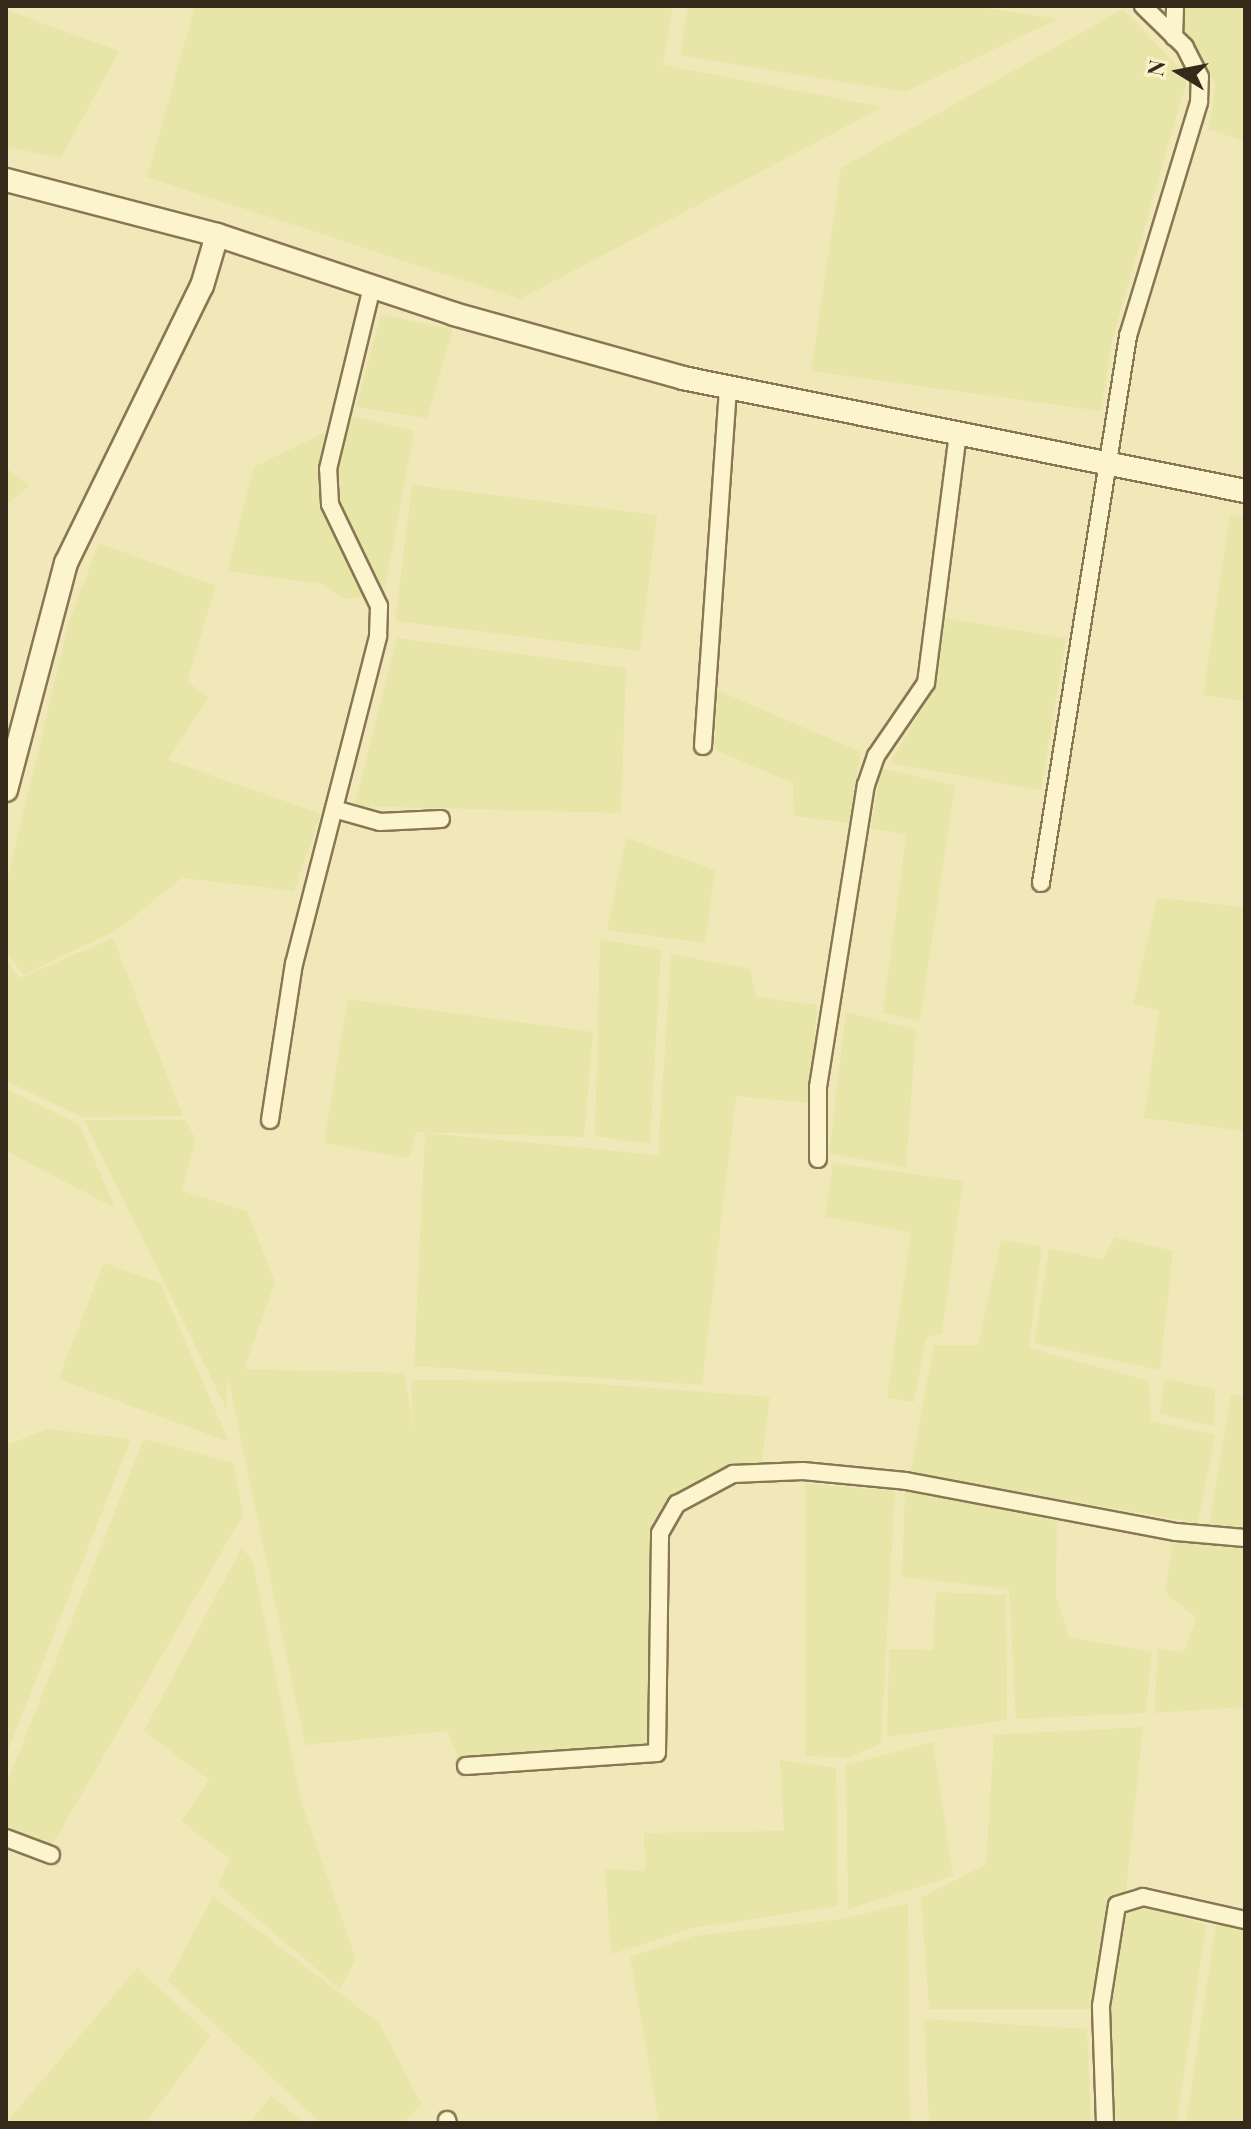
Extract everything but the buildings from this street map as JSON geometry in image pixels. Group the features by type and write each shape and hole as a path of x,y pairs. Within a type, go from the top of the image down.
{"main road":[{"path":"6,180 217,235 372,287 728,388 1109,461 1245,491"},
{"path":"6,790 66,563 202,286 217,235"}],"street":[{"path":"1041,883 1128,336 1199,102 1200,77 1174,37 1143,6"},
{"path":"1174,37 1175,6"},
{"path":"270,1120 294,964 378,636 379,606 330,504 328,469 372,287"},
{"path":"703,746 728,388"},
{"path":"818,1159 818,1087 866,785 876,756 926,683 958,433"},
{"path":"334,809 380,822 441,819"},
{"path":"466,1766 657,1753 660,1533 677,1504 733,1474 803,1471 906,1481 1147,1527 1245,1538"},
{"path":"6,1838 51,1855"},
{"path":"1105,2123 1101,2006 1117,1905 1143,1897 1245,1920"}],"shaded area":[{"path":"195,6 673,6 663,65 883,107 520,299 147,177"},
{"path":"688,6 974,6 1058,19 905,92 680,55"},
{"path":"1185,6 1245,6 1245,141 1208,129 1216,86 1184,30"},
{"path":"1123,9 1188,77 1112,341 1101,411 811,371 841,168"},
{"path":"6,10 119,51 61,158 6,147"},
{"path":"381,315 453,329 427,418 356,407"},
{"path":"356,417 414,431 384,595 345,599 323,584 227,571 254,467"},
{"path":"6,468 29,485 6,506"},
{"path":"412,485 657,515 640,651 395,621"},
{"path":"1230,514 1245,517 1245,701 1203,695"},
{"path":"99,543 216,586 187,682 209,697 168,760 321,814 294,891 182,878 117,930 23,975 6,950 6,885 69,621"},
{"path":"946,618 1066,638 1041,790 890,763 931,693"},
{"path":"397,638 626,668 621,813 354,806"},
{"path":"717,690 861,752 849,823 794,816 793,783 715,750"},
{"path":"881,768 955,786 920,1021 883,1013 906,835 871,828"},
{"path":"626,838 715,870 705,943 607,930"},
{"path":"1157,898 1245,907 1245,1131 1144,1118 1159,1010 1133,1004"},
{"path":"113,938 183,1116 82,1117 6,1081 6,959 20,978"},
{"path":"600,939 661,950 650,1144 595,1136"},
{"path":"671,954 750,969 756,997 817,1005 810,1103 736,1096 702,1385 414,1366 425,1133 658,1155"},
{"path":"348,999 593,1032 584,1137 416,1132 409,1158 324,1143"},
{"path":"846,1012 916,1030 906,1167 829,1154"},
{"path":"6,1089 79,1124 115,1208 6,1151"},
{"path":"84,1120 185,1120 196,1139 182,1191 247,1211 275,1282 244,1369 405,1373 413,1428 411,1380 561,1381 770,1397 762,1461 719,1469 661,1507 652,1525 649,1745 459,1759 447,1731 305,1745 227,1374 227,1410"},
{"path":"833,1163 963,1181 942,1333 926,1338 914,1402 887,1398 911,1232 825,1217"},
{"path":"1115,1237 1173,1251 1160,1370 1034,1343 1049,1249 1103,1259"},
{"path":"1001,1240 1042,1247 1029,1348 1149,1381 1151,1421 1215,1435 1198,1523 910,1474 934,1345 978,1345"},
{"path":"104,1263 160,1283 229,1442 58,1379"},
{"path":"1165,1379 1215,1389 1214,1426 1159,1414"},
{"path":"1231,1394 1245,1397 1245,1527 1209,1525"},
{"path":"48,1429 131,1439 6,1755 6,1445"},
{"path":"144,1439 234,1463 243,1515 51,1847 6,1825 6,1785"},
{"path":"805,1484 895,1491 881,1744 847,1758 805,1756"},
{"path":"905,1489 1057,1521 1056,1595 1069,1637 1152,1652 1146,1713 1016,1719 1009,1589 902,1577"},
{"path":"1173,1540 1245,1547 1245,1707 1154,1713 1158,1648 1184,1653 1196,1618 1165,1592"},
{"path":"242,1547 253,1563 302,1804 356,1959 340,1989 218,1885 230,1859 181,1821 209,1780 144,1731"},
{"path":"936,1592 1006,1595 1007,1720 887,1737 889,1649 933,1650"},
{"path":"1143,1727 1126,1891 1108,1902 1092,2009 929,2009 921,1898 986,1864 994,1735"},
{"path":"933,1742 953,1876 848,1909 846,1765"},
{"path":"780,1760 836,1768 838,1906 693,1928 611,1954 605,1869 645,1871 644,1833 784,1831"},
{"path":"213,1896 379,2023 422,2105 403,2123 321,2123 168,1981"},
{"path":"908,1903 910,2123 659,2123 630,1957 694,1936 842,1919"},
{"path":"1149,1907 1206,1925 1177,2123 1114,2123 1109,2023 1126,1909"},
{"path":"1216,1923 1245,1928 1245,2123 1186,2123"},
{"path":"137,1968 211,2036 145,2123 6,2123"},
{"path":"924,2019 1087,2029 1091,2123 929,2123"},
{"path":"271,2095 304,2123 250,2123"}]}
